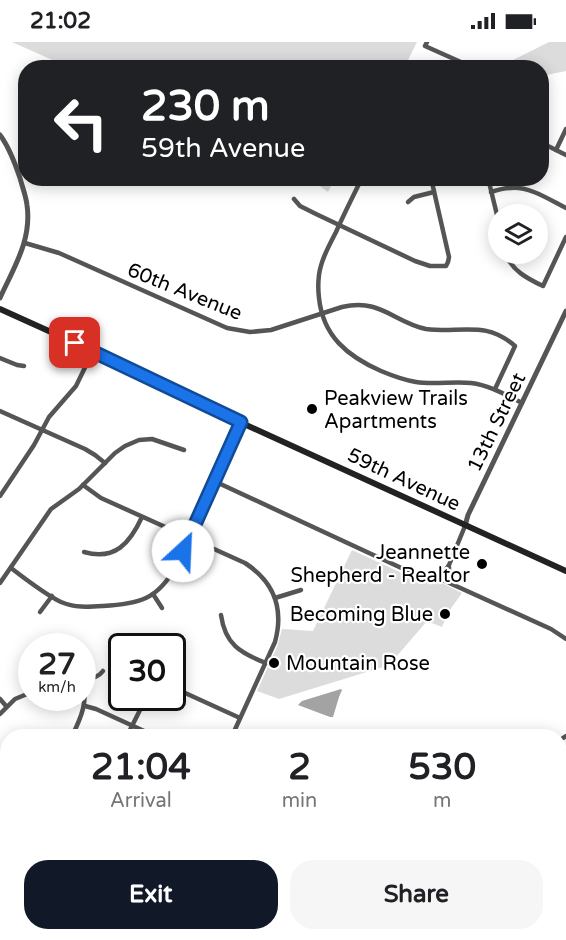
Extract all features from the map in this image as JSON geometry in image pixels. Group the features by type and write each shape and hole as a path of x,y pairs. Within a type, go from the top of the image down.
{"main road":[{"name":"59th Avenue","path":"0,309 566,571"}],"street":[{"path":"426,44 457,60"},
{"path":"556,150 566,129"},
{"path":"0,135 18,173"},
{"path":"549,146 566,155"},
{"path":"0,298 25,243 28,230 27,202 22,186"},
{"path":"358,186 321,264 318,287 322,314 328,329 342,347 354,357 400,379 431,384 472,383 495,389 522,403"},
{"path":"294,199 300,206 415,261 430,266 446,266 449,257 433,186"},
{"path":"490,186 494,204"},
{"path":"491,192 519,188 566,208"},
{"path":"408,202 414,197 434,192"},
{"path":"512,264 521,273 543,286 566,237"},
{"name":"60th Avenue","path":"25,243 58,253 227,328 250,332 271,330 352,305 369,305 427,329 486,330 502,336 515,346 495,389"},
{"name":"13th Street","path":"439,579 449,564 468,515 566,311"},
{"path":"0,496 34,446 49,417 76,386 93,351"},
{"path":"0,358 24,366"},
{"path":"0,411 89,452 105,463"},
{"path":"10,568 52,596 75,607 126,605 144,600 163,586 171,575 241,422"},
{"path":"0,583 51,509 83,485 125,446 139,440 158,440 184,450"},
{"path":"214,481 419,576 439,579 467,591 551,629 566,639"},
{"path":"83,485 101,498 245,563 266,581 275,598 279,618 278,628 275,642 235,729"},
{"path":"84,552 95,555 119,549 132,537 142,517"},
{"path":"449,564 451,581 467,591"},
{"path":"275,598 301,590"},
{"path":"153,594 162,608"},
{"path":"40,612 52,596"},
{"path":"221,615 231,642 246,655 266,663"},
{"path":"96,677 103,671"},
{"path":"186,693 240,717"},
{"path":"0,714 6,706 18,698"},
{"path":"0,699 6,706"},
{"path":"96,709 139,729"},
{"path":"75,729 83,711"},
{"path":"131,729 140,711"}],"shaded area":[{"path":"12,42 417,42 408,60 52,60"},
{"path":"549,42 566,42 566,71 549,75 549,60 513,60"},
{"path":"320,186 331,186 328,192"},
{"path":"352,550 417,580 438,581 462,593 449,611 442,627 427,621 396,657 383,667 279,699 257,691 277,647 282,629 313,631"},
{"path":"341,689 333,717 298,705 302,701"}],"place":[{"name":"Peakview Trails Apartments","path":"312,409"},
{"name":"Jeannette Shepherd - Realtor","path":"482,564"},
{"name":"Becoming Blue","path":"445,614"},
{"name":"Mountain Rose","path":"274,663"}],"route":[{"path":"75,343 241,422 183,551"}]}
